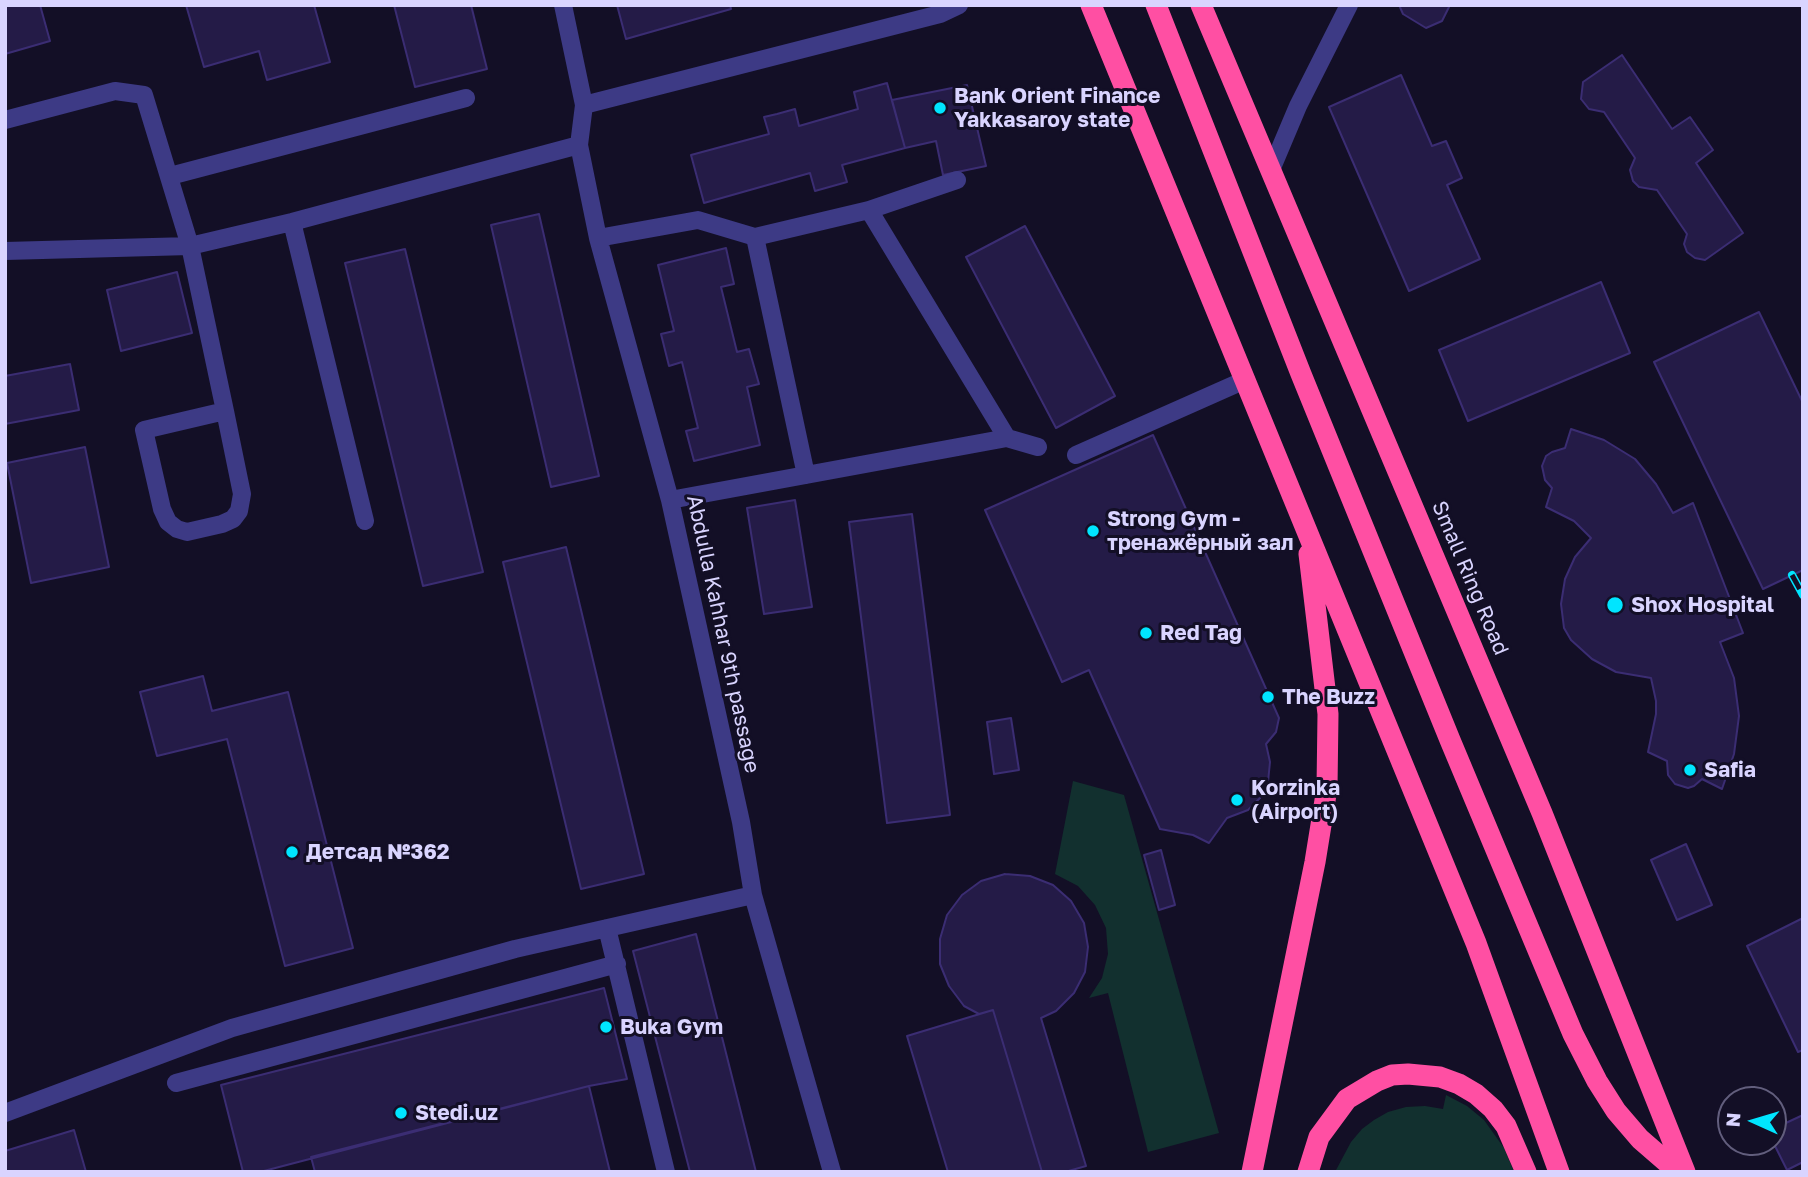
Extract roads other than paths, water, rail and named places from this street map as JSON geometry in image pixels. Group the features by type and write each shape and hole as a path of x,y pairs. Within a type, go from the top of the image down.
{"highway":[{"path":"1091,5 1476,943 1559,1172"},
{"path":"1156,5 1301,374 1511,887 1588,1066 1627,1126 1678,1172"},
{"name":"Small Ring Road","path":"1201,5 1542,813 1685,1172"},
{"path":"1252,1172 1313,874 1327,788 1328,713 1305,525"},
{"path":"1308,1172 1314,1147 1331,1117 1347,1100 1377,1081 1392,1075 1408,1074 1440,1077 1476,1094 1493,1109 1506,1126 1526,1172"}],"street":[{"name":"Abdulla Kahhar 9th passage","path":"563,5 584,105 579,145 598,238 670,500 741,821 753,895 832,1172"},
{"path":"584,105 926,17 959,5"},
{"path":"1271,170 1298,106 1349,5"},
{"path":"5,120 115,91 144,95 190,246 225,411 242,494 239,511 233,519 187,532 177,529 168,522 162,509 144,430 225,411"},
{"path":"170,176 466,98"},
{"path":"5,251 190,246 292,222 579,145"},
{"path":"598,238 698,220 755,237 869,210 957,180"},
{"path":"869,210 1007,438"},
{"path":"292,222 365,521"},
{"path":"755,237 806,475"},
{"path":"1076,454 1182,410 1245,380"},
{"path":"670,500 1007,438 1038,447"},
{"path":"5,1113 232,1028 515,949 753,895"},
{"path":"607,928 666,1172"},
{"path":"176,1083 617,964"}],"railway":[{"path":"1792,575 1803,595"}],"place":[{"name":"Bank Orient Finance Yakkasaroy state","path":"940,108"},
{"name":"Strong Gym - тренажёрный зал","path":"1093,531"},
{"name":"Shox Hospital","path":"1615,605"},
{"name":"Red Tag","path":"1146,633"},
{"name":"The Buzz","path":"1268,697"},
{"name":"Safia","path":"1690,770"},
{"name":"Korzinka (Airport)","path":"1237,800"},
{"name":"Детсад №362","path":"292,852"},
{"name":"Buka Gym","path":"606,1027"},
{"name":"Stedi.uz","path":"401,1113"}]}
